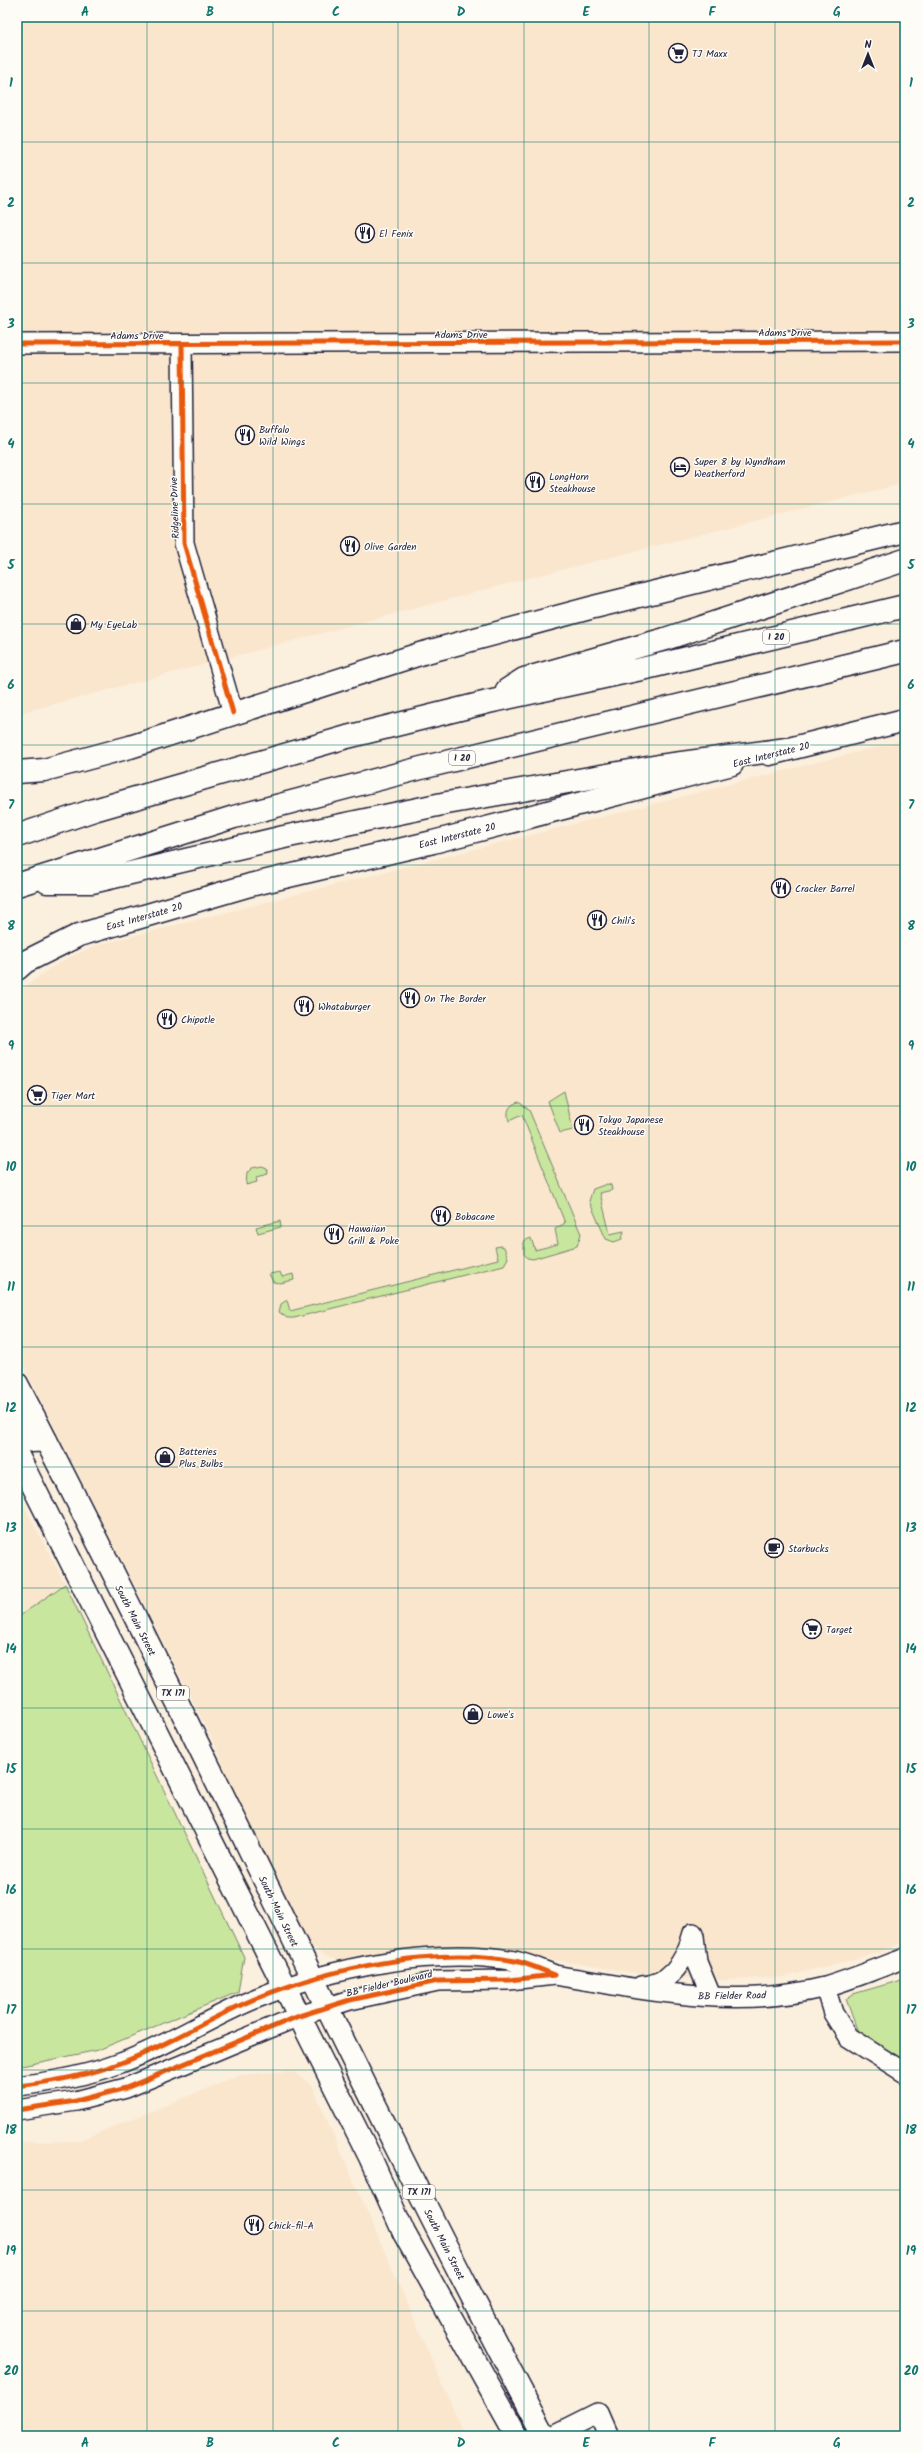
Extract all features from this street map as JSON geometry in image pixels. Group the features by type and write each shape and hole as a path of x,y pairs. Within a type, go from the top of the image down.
{"main road":[{"path":"17,772 44,770 130,747 233,713 423,654 579,611 905,531"},
{"path":"488,702 524,679 665,639 905,560"},
{"name":"I 20","path":"17,836 94,810 347,737 488,702 646,668 905,606"},
{"name":"I 20","path":"20,884 234,817 429,766 905,651"},
{"name":"East Interstate 20","path":"17,969 25,962 79,935 250,885 433,842 787,749 905,720"},
{"path":"20,884 92,882 284,837 447,804 659,766 787,749"},
{"name":"South Main Street","path":"17,1384 194,1734 326,2007 492,2338 545,2436"},
{"path":"17,1423 24,1434 32,1441 46,1440"},
{"path":"18,1460 33,1465 77,1502"},
{"name":"TX 171","path":"18,1460 370,2157 404,2233 517,2436"}],"street":[{"name":"Adams Drive","path":"17,344 905,341"},
{"name":"Ridgeline Drive","path":"182,344 184,543 233,713"},
{"path":"626,1987 645,1986 663,1980 682,1961 693,1933 697,1962 711,1996"},
{"name":"BB Fielder Boulevard","path":"17,2086 50,2082 118,2064 256,1999 313,1980 355,1969 417,1958 469,1957 516,1961 555,1975"},
{"name":"BB Fielder Road","path":"555,1975 626,1987 711,1996 793,1993 825,1987 905,1958"},
{"name":"BB Fielder Boulevard","path":"17,2110 76,2101 126,2088 299,2016 326,2007 438,1981 509,1980 555,1975"},
{"path":"825,1987 834,2017 848,2037 905,2073"},
{"path":"552,2436 598,2413 608,2436"}],"shaded area":[{"path":"17,17 905,17 905,483 537,576 17,714"},
{"path":"905,740 905,1941 881,1952 784,1977 724,1980 649,1975 529,1956 341,1961 325,1956 309,1944 298,1928 235,1802 219,1753 17,1353 17,993 46,971 72,956 101,944"},
{"path":"17,1492 65,1584 17,1618"},
{"path":"293,2071 312,2085 465,2436 17,2436 17,2142 78,2141 240,2075"}],"green space":[{"path":"564,1091 573,1130 560,1133 548,1101"},
{"path":"519,1102 529,1110 581,1234 577,1246 533,1259 527,1258 524,1254 524,1241 531,1238 535,1250 558,1244 555,1229 565,1223 522,1115 509,1121 509,1108 513,1104"},
{"path":"262,1166 267,1168 268,1174 256,1177 257,1182 246,1185 247,1173 252,1168"},
{"path":"607,1184 611,1185 612,1190 600,1193 610,1234 624,1231 622,1239 614,1242 606,1239 589,1201 593,1189"},
{"path":"280,1221 281,1227 258,1233 256,1227"},
{"path":"495,1247 504,1247 508,1258 504,1265 294,1318 287,1318 279,1312 281,1304 287,1300 290,1311 498,1259"},
{"path":"280,1272 282,1277 293,1274 294,1280 280,1283 273,1282 269,1274"},
{"path":"65,1584 244,1957 238,1992 98,2050 17,2067 17,1618"},
{"path":"905,1979 905,2061 859,2035 846,1999 853,1994"}],"cycle path":[{"path":"17,344 905,341"},
{"path":"182,344 184,543 233,713"},
{"path":"17,2086 68,2078 94,2072 118,2064 171,2041 222,2014 257,1998 317,1977 350,1969 418,1958 451,1956 484,1957 515,1961 555,1975 509,1980 438,1981 350,2000 299,2016 126,2088 76,2101 17,2110"}],"place":[{"name":"TJ Maxx","path":"678,53"},
{"name":"El Fenix","path":"365,233"},
{"name":"Buffalo Wild Wings","path":"245,435"},
{"name":"Super 8 by Wyndham Weatherford","path":"680,467"},
{"name":"LongHorn Steakhouse","path":"535,482"},
{"name":"Olive Garden","path":"350,546"},
{"name":"My EyeLab","path":"76,624"},
{"name":"Cracker Barrel","path":"781,888"},
{"name":"Chili's","path":"597,920"},
{"name":"On The Border","path":"410,998"},
{"name":"Whataburger","path":"304,1006"},
{"name":"Chipotle","path":"167,1019"},
{"name":"Tiger Mart","path":"37,1095"},
{"name":"Tokyo Japanese Steakhouse","path":"584,1125"},
{"name":"Bobacane","path":"441,1216"},
{"name":"Hawaiian Grill & Poke","path":"334,1234"},
{"name":"Batteries Plus Bulbs","path":"165,1457"},
{"name":"Starbucks","path":"774,1548"},
{"name":"Target","path":"812,1629"},
{"name":"Lowe's","path":"473,1714"},
{"name":"Chick-fil-A","path":"254,2225"}]}
